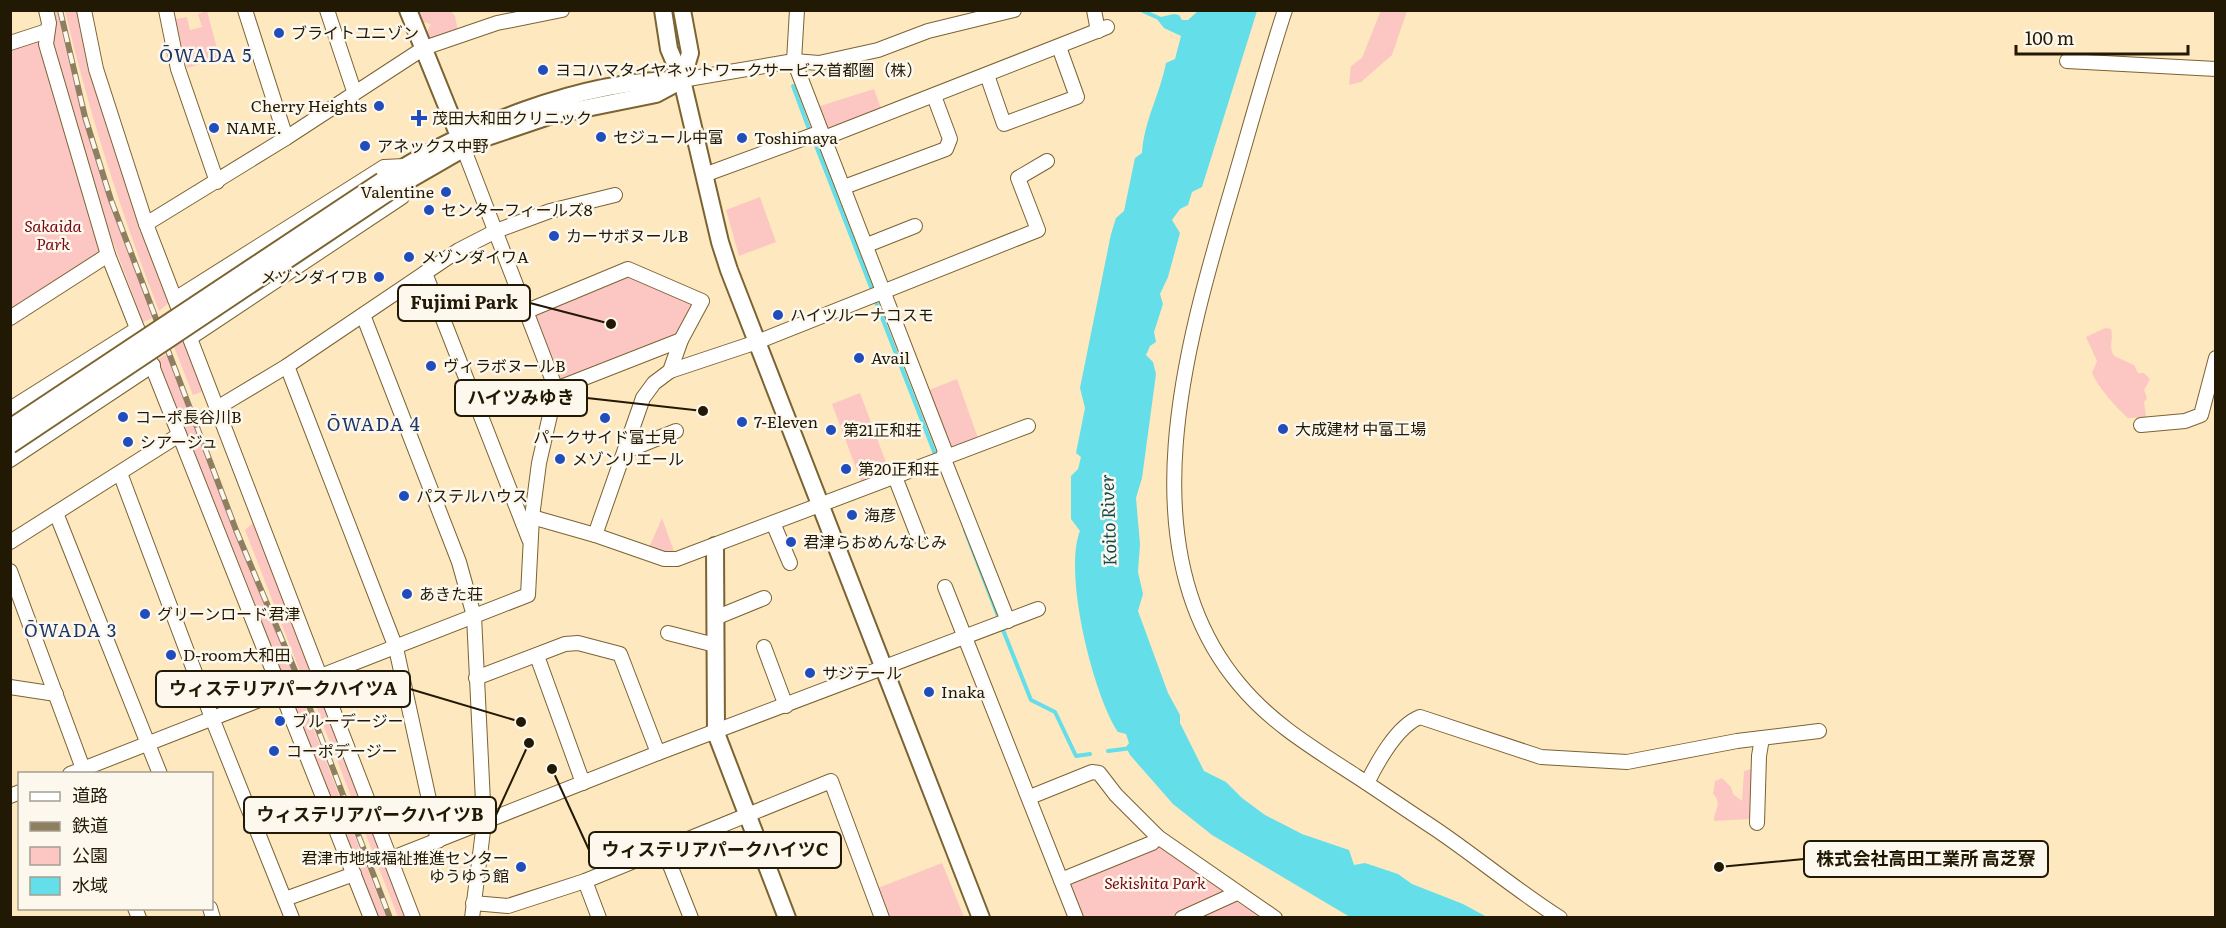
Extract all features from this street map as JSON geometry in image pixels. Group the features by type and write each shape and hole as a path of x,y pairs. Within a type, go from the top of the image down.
{"street":[{"path":"46,10 45,44 108,255 371,918"},
{"path":"84,10 96,69 146,224 413,918"},
{"path":"166,10 178,69 217,182"},
{"path":"245,10 286,138"},
{"path":"327,10 354,91"},
{"path":"10,571 84,771 148,743 528,595 532,517 539,463 556,388 408,10"},
{"path":"146,224 217,182 354,91 424,48 497,23 562,10"},
{"path":"663,10 669,49 682,80 720,242 981,918"},
{"path":"682,10 690,53 682,80"},
{"path":"797,10 794,61 867,245 945,451 943,457 1008,621"},
{"path":"10,428 387,185 492,123 555,101 653,80 682,80 794,61 819,63 868,52 928,31 1014,10"},
{"path":"704,175 934,96 1102,29 1094,10"},
{"path":"1286,10 1218,236 1190,354 1174,455 1174,510 1191,595 1202,627 1218,657 1252,699 1285,729 1480,859 1560,918"},
{"path":"10,43 47,31"},
{"path":"987,75 1004,124 1077,97 1059,47"},
{"path":"2067,61 2216,69"},
{"path":"844,187 946,149 950,139 934,96"},
{"path":"596,535 644,398 654,383 670,371 757,342 1038,230 1018,177 1047,161"},
{"path":"175,299 384,167 408,173"},
{"path":"190,338 402,197 408,173"},
{"path":"10,445 387,185"},
{"path":"217,408 287,366 459,250 496,231 550,210 615,195"},
{"path":"867,245 915,226"},
{"path":"10,318 108,255"},
{"path":"527,311 628,269 702,301 681,340 670,371"},
{"path":"425,273 530,543"},
{"path":"363,315 459,562 474,616 483,823 472,918"},
{"path":"10,409 137,329"},
{"path":"556,388 681,340"},
{"path":"2141,424 2185,421 2201,416 2216,358"},
{"path":"10,460 153,365"},
{"path":"287,366 396,648 438,841"},
{"path":"532,517 664,558 677,559 1028,426"},
{"path":"626,451 676,431"},
{"path":"10,542 179,435"},
{"path":"120,473 212,718 292,918"},
{"path":"895,477 918,536"},
{"path":"56,513 159,772"},
{"path":"773,523 790,563"},
{"path":"715,546 716,733 787,918"},
{"path":"945,587 1076,918"},
{"path":"715,618 764,598"},
{"path":"390,859 658,753 716,733 1038,609"},
{"path":"668,633 716,645"},
{"path":"476,678 565,644 578,643 620,654 658,753"},
{"path":"764,647 786,706"},
{"path":"537,656 583,783"},
{"path":"10,687 56,694"},
{"path":"1367,783 1377,765 1410,721 1420,717 1541,757 1627,762 1762,738 1820,731"},
{"path":"1757,823 1759,756 1762,738"},
{"path":"1030,797 1092,772 1099,773 1116,795 1158,837 1275,918"},
{"path":"473,903 510,912 831,781 882,918"},
{"path":"1061,880 1152,843 1158,837"},
{"path":"664,850 691,918"},
{"path":"285,899 354,874"},
{"path":"585,881 599,918"},
{"path":"1182,918 1237,893"}],"green space":[{"path":"1381,10 1407,11 1392,55 1361,82 1349,85 1351,66 1362,58"},
{"path":"51,11 57,11 87,128 125,243 153,318 143,322 104,218 54,47"},
{"path":"65,11 78,11 170,302 159,311 107,162 84,87"},
{"path":"207,11 220,59 187,68 175,19 187,17 190,30 202,27 198,14"},
{"path":"413,11 451,11 455,16 458,31 434,40 428,38 426,33 431,24 421,22"},
{"name":"Sakaida Park","path":"37,41 41,44 101,251 11,314 11,48"},
{"path":"874,89 882,111 828,128 820,106"},
{"path":"760,197 776,242 739,256 726,210"},
{"path":"627,275 690,303 692,307 678,331 672,337 561,380 536,318 539,310"},
{"path":"2105,328 2111,329 2111,349 2114,356 2134,365 2138,373 2144,373 2150,379 2144,390 2147,398 2144,402 2146,417 2128,418 2108,397 2092,373 2097,361 2086,337"},
{"path":"180,342 186,342 204,391 193,395 174,347"},
{"path":"167,354 295,680 287,683 283,680 158,362 158,359"},
{"path":"957,379 979,441 951,450 929,390"},
{"path":"860,393 890,473 862,484 832,404"},
{"path":"662,518 675,554 648,550"},
{"path":"255,521 312,673 305,675 299,669 245,530"},
{"path":"314,688 318,689 408,917 398,917 312,696"},
{"path":"300,694 386,917 375,917 290,699"},
{"path":"1751,769 1753,814 1749,819 1714,821 1718,804 1713,794 1715,781 1722,778 1731,787 1733,794 1742,801 1744,771"},
{"name":"Sekishita Park","path":"1157,845 1226,891 1223,897 1169,917 1081,918 1069,883"},
{"path":"942,863 964,917 889,917 878,888"},
{"path":"1235,901 1264,918 1194,918"}],"water":[{"name":"Koito River","path":"1198,11 1257,11 1202,187 1192,192 1188,205 1180,209 1172,220 1180,233 1168,277 1160,294 1163,304 1154,332 1156,342 1150,346 1146,355 1153,362 1156,374 1142,478 1136,498 1140,544 1138,572 1143,594 1138,611 1168,693 1180,715 1180,723 1204,771 1226,782 1242,798 1265,815 1302,834 1349,850 1354,865 1365,863 1398,874 1412,884 1463,904 1487,917 1350,917 1212,835 1173,804 1130,755 1126,747 1129,743 1126,734 1118,732 1099,690 1083,633 1078,603 1075,575 1076,550 1080,531 1071,519 1071,476 1078,469 1081,457 1076,453 1085,408 1080,388 1111,234 1116,218 1124,211 1135,158 1142,153 1143,141 1166,63 1175,59 1181,36 1164,28 1156,18 1174,14 1179,15 1182,20 1188,20"}],"waterway":[{"path":"1143,11 1161,19"},
{"path":"793,86 809,129"},
{"path":"815,143 871,287"},
{"path":"876,302 935,454"},
{"path":"965,530 998,616"},
{"path":"1003,630 1031,700 1055,712 1076,756 1090,754"},
{"path":"1108,751 1132,748"}],"railway":[{"path":"60,10 85,117 111,200 236,530 301,685 390,918"}],"place":[{"name":"ブライトユニゾン","path":"279,33"},
{"name":"ヨコハマタイヤネットワークサービス首都圏（株）","path":"543,70"},
{"name":"Cherry Heights","path":"379,106"},
{"name":"茂田大和田クリニック","path":"419,118"},
{"name":"NAME.","path":"214,128"},
{"name":"セジュール中富","path":"601,137"},
{"name":"Toshimaya","path":"742,138"},
{"name":"アネックス中野","path":"365,146"},
{"name":"Valentine","path":"446,192"},
{"name":"センターフィールズ8","path":"429,210"},
{"name":"カーサボヌールB","path":"554,236"},
{"name":"メゾンダイワA","path":"409,257"},
{"name":"メゾンダイワB","path":"379,277"},
{"name":"ハイツルーナコスモ","path":"778,315"},
{"name":"Fujimi Park","path":"611,324"},
{"name":"Avail","path":"859,358"},
{"name":"ヴィラボヌールB","path":"431,366"},
{"name":"ハイツみゆき","path":"703,411"},
{"name":"コーポ長谷川B","path":"123,417"},
{"name":"パークサイド富士見","path":"605,418"},
{"name":"7-Eleven","path":"742,422"},
{"name":"大成建材 中富工場","path":"1283,429"},
{"name":"第21正和荘","path":"831,430"},
{"name":"シアージュ","path":"128,442"},
{"name":"メゾンリエール","path":"560,459"},
{"name":"第20正和荘","path":"846,469"},
{"name":"パステルハウス","path":"404,496"},
{"name":"海彦","path":"852,515"},
{"name":"君津らおめんなじみ","path":"791,542"},
{"name":"あきた荘","path":"407,594"},
{"name":"グリーンロード君津","path":"145,614"},
{"name":"D-room大和田","path":"171,655"},
{"name":"サジテール","path":"810,673"},
{"name":"Inaka","path":"929,692"},
{"name":"ブルーデージー","path":"280,721"},
{"name":"ウィステリアパークハイツA","path":"521,722"},
{"name":"ウィステリアパークハイツB","path":"529,743"},
{"name":"コーポデージー","path":"274,751"},
{"name":"ウィステリアパークハイツC","path":"552,769"},
{"name":"君津市地域福祉推進センター ゆうゆう館","path":"521,867"},
{"name":"株式会社高田工業所 高芝寮","path":"1719,867"}],"district":[{"name":"ŌWADA 5","path":"206,56"},
{"name":"ŌWADA 4","path":"374,425"},
{"name":"ŌWADA 3","path":"71,631"}]}
